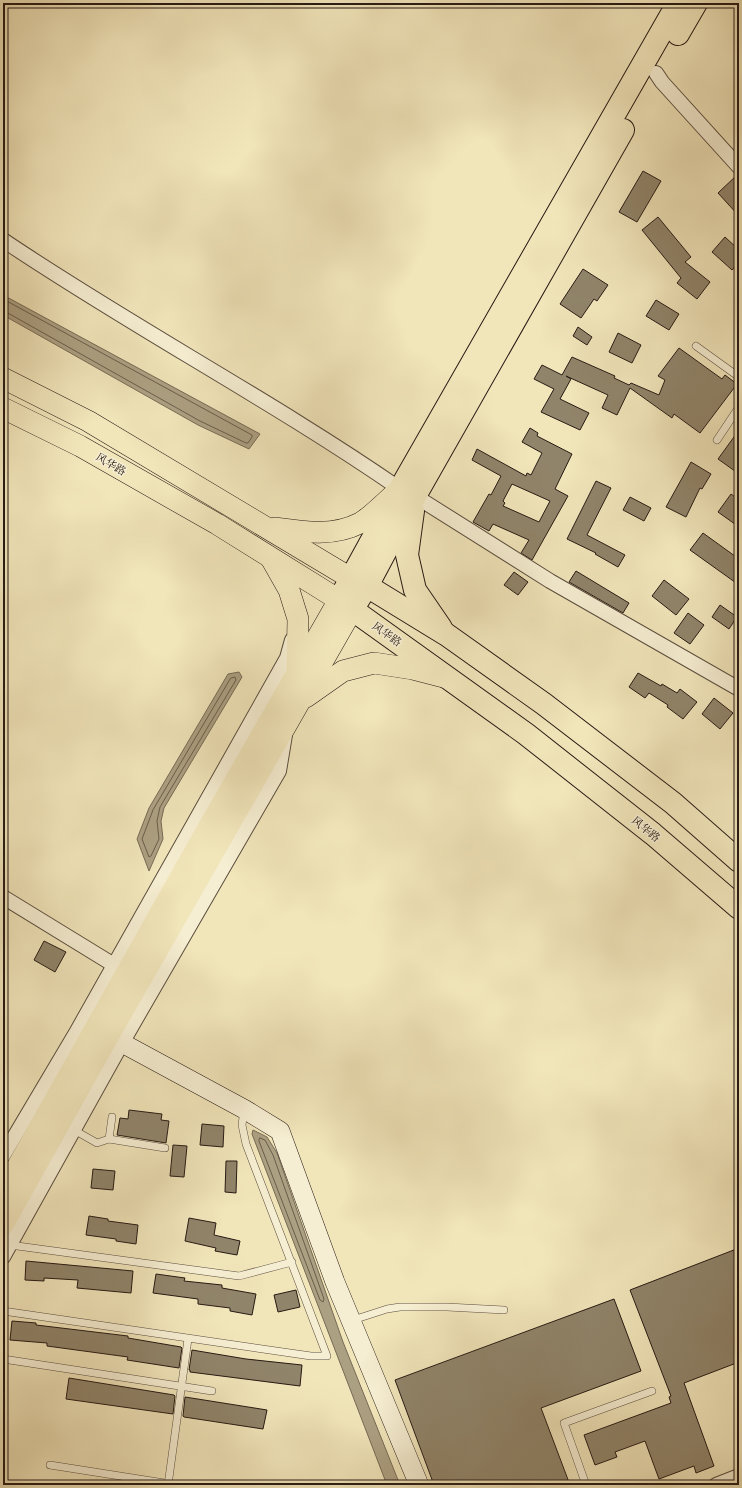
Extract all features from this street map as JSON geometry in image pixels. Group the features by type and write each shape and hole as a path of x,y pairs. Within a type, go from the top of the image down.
{"highway":[{"path":"346,605 678,3"},
{"path":"447,635 415,590 407,556 407,493 696,3"},
{"path":"360,582 447,635 544,704 672,803 739,861"},
{"name":"风华路","path":"346,605 526,734 647,829 739,908"}],"main road":[{"path":"3,378 88,421 264,527 360,582"},
{"name":"风华路","path":"3,408 80,446 217,524 346,605"},
{"path":"264,527 303,532 332,532 361,523 407,493"},
{"path":"270,557 289,590 298,619 297,674"},
{"path":"3,1225 204,835 297,674 346,605"},
{"path":"3,1192 99,1039 287,724 300,701 346,605"},
{"path":"300,701 343,671 374,663 413,668 452,680"}],"street":[{"path":"656,72 662,82 739,167"},
{"path":"3,240 59,278 260,398 340,448 407,493 550,581 739,689"},
{"path":"3,1257 74,1130 99,1039 114,965 287,658 298,619"},
{"path":"3,897 114,965"},
{"path":"99,1039 244,1109 280,1131 335,1282 420,1485"},
{"path":"3,1156 99,1039"},
{"path":"716,1485 739,1476"}],"lane":[{"path":"696,346 739,377"},
{"path":"717,440 739,407"},
{"path":"3,1311 188,1339 311,1356 327,1356 246,1144 242,1125 244,1109"},
{"path":"109,1139 112,1117"},
{"path":"74,1130 97,1143 109,1139 165,1148"},
{"path":"10,1244 239,1276 292,1262"},
{"path":"351,1321 387,1309 400,1307 447,1307 504,1310"},
{"path":"168,1484 188,1339"},
{"path":"3,1359 212,1391"},
{"path":"586,1485 564,1423 652,1391"},
{"path":"50,1465 177,1485"}],"water":[{"path":"3,295 260,434 249,449 198,425 3,315"},
{"path":"239,672 242,677 164,808 161,821 163,839 149,871 137,839 149,808 228,674"},
{"path":"253,1130 267,1137 277,1153 343,1342 400,1485 387,1485 252,1134"}],"building":[{"path":"643,171 661,181 637,222 619,212"},
{"path":"737,175 739,175 739,216 718,193"},
{"path":"658,217 691,257 685,262 710,282 697,299 677,283 681,278 642,230"},
{"path":"725,237 739,250 739,262 732,270 712,252"},
{"path":"583,269 608,285 597,301 594,299 581,318 560,304"},
{"path":"656,300 679,314 669,330 646,316"},
{"path":"578,327 592,337 587,345 573,336"},
{"path":"618,333 641,345 632,363 609,352"},
{"path":"679,348 722,379 725,375 737,384 700,433 674,414 672,418 630,388 617,415 602,408 608,395 566,376 571,379 560,399 589,413 580,430 541,412 554,389 534,379 542,365 562,375 572,357 615,376 614,378 629,385 631,383 659,395 665,380 658,376"},
{"path":"530,428 538,433 537,436 572,454 555,489 568,496 532,560 521,553 529,540 493,524 489,531 473,522 489,494 491,495 501,476 472,460 477,449 526,476 527,473 531,475 542,453 522,442","holes":["512,484 550,501 539,522 503,506 505,503 503,501"]},
{"path":"739,430 739,474 718,459"},
{"path":"691,462 711,474 702,489 700,488 686,517 666,507"},
{"path":"596,481 611,488 587,535 625,555 618,567 595,554 596,553 567,539"},
{"path":"731,494 739,500 739,527 718,512"},
{"path":"630,497 651,508 644,521 623,510"},
{"path":"703,533 739,559 739,585 690,550"},
{"path":"576,571 629,603 623,613 569,582"},
{"path":"514,572 528,582 518,595 504,585"},
{"path":"664,580 689,599 676,615 652,596"},
{"path":"720,605 737,617 729,629 712,617"},
{"path":"688,613 704,625 690,644 674,633"},
{"path":"638,673 677,693 680,689 697,702 683,719 667,707 668,705 649,693 645,698 629,687"},
{"path":"714,698 733,713 720,729 702,714"},
{"path":"44,941 66,952 55,972 34,960"},
{"path":"129,1110 162,1114 161,1120 169,1121 166,1143 117,1135 120,1118 128,1119"},
{"path":"202,1124 224,1126 223,1147 200,1145"},
{"path":"173,1145 187,1146 184,1177 170,1176"},
{"path":"226,1161 237,1161 236,1193 225,1192"},
{"path":"93,1169 115,1171 113,1190 91,1188"},
{"path":"89,1216 108,1219 108,1221 138,1225 136,1244 116,1241 116,1239 86,1235"},
{"path":"189,1218 216,1223 214,1235 240,1241 237,1255 215,1251 216,1248 185,1241"},
{"path":"739,1248 739,1362 684,1383 714,1466 696,1473 694,1466 659,1479 645,1441 615,1452 617,1457 595,1465 584,1435 671,1403 669,1397 671,1396 630,1290"},
{"path":"26,1261 133,1271 131,1293 77,1288 78,1280 44,1278 44,1281 25,1280"},
{"path":"156,1274 185,1278 184,1281 222,1285 222,1288 256,1294 252,1315 230,1311 230,1308 198,1304 198,1299 153,1293"},
{"path":"296,1290 300,1307 278,1312 274,1295"},
{"path":"614,1299 641,1371 541,1408 570,1485 434,1485 395,1380"},
{"path":"12,1321 128,1336 128,1338 181,1347 179,1368 127,1360 128,1357 47,1346 47,1343 10,1340"},
{"path":"192,1350 246,1359 302,1365 300,1386 190,1372"},
{"path":"69,1378 174,1395 173,1414 66,1399"},
{"path":"185,1397 267,1410 263,1429 184,1417"}]}
